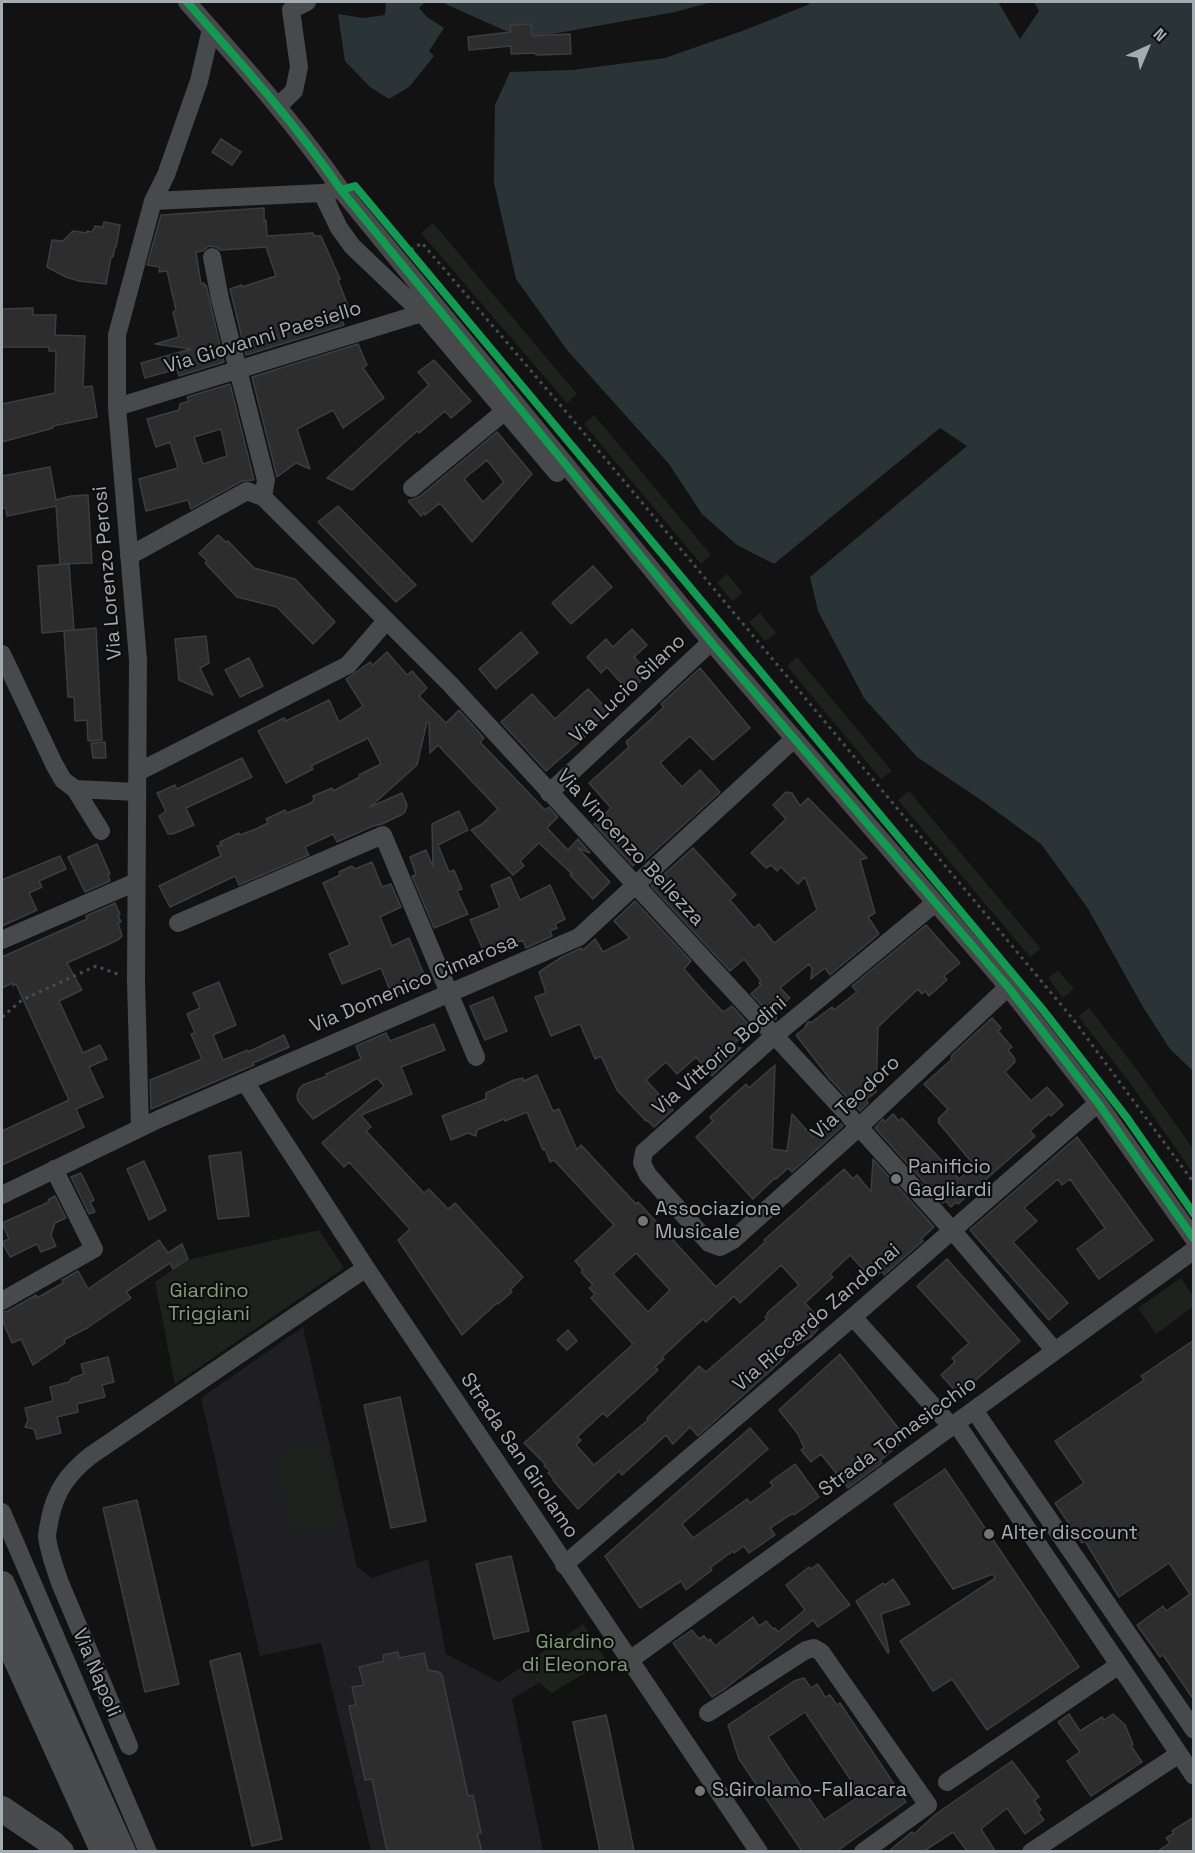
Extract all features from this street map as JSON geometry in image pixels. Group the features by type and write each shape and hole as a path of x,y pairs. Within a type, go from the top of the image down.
{"highway":[{"path":"2,1584 123,1851"},
{"path":"2,1628 104,1851"},
{"path":"2,1809 61,1851"}],"street":[{"path":"187,2 278,106 341,190 707,645"},
{"path":"278,106 294,91 299,68 291,10 307,2"},
{"name":"Via Lorenzo Perosi","path":"140,1128 136,981 138,660 117,407 117,335 153,201 166,175 199,81 211,29"},
{"path":"153,201 322,194 341,190"},
{"path":"322,194 339,228 352,246 422,313 707,645 794,739 1008,987 1098,1103 1192,1253"},
{"path":"129,556 247,491 263,497 266,480 220,299 212,257"},
{"name":"Via Giovanni Paesiello","path":"117,407 422,313"},
{"path":"412,488 505,411"},
{"name":"Via Vincenzo Bellezza","path":"263,497 450,684 859,1127 952,1230 1055,1352"},
{"path":"138,772 348,665 386,621"},
{"name":"Via Lucio Silano","path":"549,793 707,645"},
{"path":"2,654 54,764 63,780 75,789 101,831"},
{"name":"Via Domenico Cimarosa","path":"2,1195 140,1128 579,937 794,739"},
{"path":"75,789 137,792"},
{"path":"178,923 383,835 476,1057"},
{"path":"2,940 136,882"},
{"name":"Via Vittorio Bodini","path":"732,1240 720,1247 709,1243 648,1175 642,1163 644,1152 774,1036 935,903"},
{"name":"Via Teodoro","path":"732,1240 859,1127 1008,987"},
{"name":"Strada San Girolamo","path":"245,1082 564,1565 759,1851"},
{"name":"Via Riccardo Zandonai","path":"564,1565 1098,1103"},
{"path":"2,1301 94,1249 54,1169"},
{"name":"Strada Tomasicchio","path":"630,1660 1192,1253"},
{"path":"129,1746 60,1583 51,1556 47,1534 52,1509 61,1487 73,1470 90,1456 366,1268"},
{"path":"853,1317 954,1425 1194,1776"},
{"path":"974,1410 1194,1730"},
{"name":"Via Napoli","path":"2,1512 148,1851"},
{"path":"708,1713 806,1650 814,1648 820,1652 928,1805 863,1851"},
{"path":"947,1782 1119,1665"},
{"path":"1031,1851 1179,1754"}],"path":[{"path":"403,243 417,260"},
{"path":"410,251 422,243 573,420 1073,1019 1194,1183"},
{"path":"2,1017 22,1000 96,966 136,981"}],"shaded area":[{"path":"386,2 425,2 419,8 427,17 444,28 429,51 434,56 409,87 389,99 370,87 345,61 338,14 363,18 385,15"},
{"path":"441,2 712,2 675,12 524,39"},
{"path":"806,2 998,2 1020,39 1039,11 1034,2 1193,2 1193,1071 1170,1049 1143,1007 1087,907 1041,844 917,757 864,698 818,611 810,577 967,446 940,428 774,564 737,545 702,514 669,464 567,350 516,279 494,183 495,105 510,72 572,70 665,58 810,4"},
{"path":"303,1327 357,1567 372,1578 428,1559 446,1654 499,1682 520,1668 539,1683 512,1699 543,1851 371,1851 321,1643 260,1656 201,1398"}],"green space":[{"path":"433,223 577,394 567,403 421,233"},
{"path":"594,415 711,555 701,564 584,424"},
{"path":"727,574 743,593 732,601 717,583"},
{"path":"760,613 776,633 765,641 749,622"},
{"path":"797,657 892,771 881,779 787,666"},
{"path":"909,791 1041,949 1030,957 898,800"},
{"path":"1058,970 1074,989 1063,998 1048,978"},
{"path":"1089,1008 1141,1075 1193,1149 1193,1173 1130,1083 1078,1016"},
{"name":"Giardino Triggiani","path":"319,1230 344,1268 175,1384 155,1282 187,1260"},
{"path":"1181,1278 1193,1296 1193,1307 1156,1334 1138,1308"},
{"path":"325,1443 343,1523 293,1532 276,1454"},
{"name":"Giardino di Eleonora","path":"583,1624 606,1660 552,1693 520,1668"}],"building":[{"path":"531,24 532,36 570,34 571,54 511,54 511,46 469,50 468,37 511,32 510,25"},
{"path":"221,139 241,152 232,165 212,152"},
{"path":"264,208 267,236 313,233 314,236 321,236 340,279 338,280 350,311 341,315 344,325 246,355 230,289 276,276 266,247 221,250 209,246 203,251 196,252 201,284 206,285 224,362 179,376 177,369 145,378 141,363 191,349 155,344 179,337 173,312 176,310 167,271 159,272 160,267 147,265 161,215"},
{"path":"104,222 120,225 106,284 79,281 47,267 52,240 63,241 73,231 92,232 95,226 103,227"},
{"path":"33,308 33,315 56,315 55,335 85,336 83,387 92,386 97,417 53,426 53,428 2,442 2,404 55,393 56,351 49,351 49,347 2,347 2,309"},
{"path":"358,344 367,365 363,368 384,398 343,428 333,410 297,429 310,469 296,463 277,477 252,377"},
{"path":"434,360 471,401 451,418 445,411 419,433 417,431 352,490 327,478 429,385 418,372"},
{"path":"230,384 254,480 242,481 191,509 188,500 146,511 139,479 178,468 170,442 156,447 147,419 179,410 180,404 189,401 187,397","holes":["221,429 227,456 203,464 194,437"]},
{"path":"497,432 532,474 472,542 440,503 421,516 408,501 419,497","holes":["487,460 504,482 483,502 464,479"]},
{"path":"50,467 56,500 88,495 92,563 60,564 56,506 7,516 6,508 2,508 2,476"},
{"path":"338,506 416,585 396,602 318,522"},
{"path":"218,535 226,542 228,541 254,568 295,579 335,622 313,644 277,607 237,597 205,563 207,561 199,553"},
{"path":"69,564 74,630 42,633 38,566"},
{"path":"593,566 612,587 571,624 552,603"},
{"path":"96,628 102,740 88,741 87,720 75,721 74,697 68,697 64,631"},
{"path":"632,629 647,645 634,657 649,673 629,692 607,667 601,673 587,657 606,639 613,647"},
{"path":"521,632 538,653 496,689 479,669"},
{"path":"206,636 209,663 200,668 213,695 179,680 175,639"},
{"path":"387,652 407,675 412,671 427,688 419,696 446,723 459,710 484,738 480,742 545,810 549,807 558,817 547,828 568,850 578,839 590,853 578,848 610,882 593,899 570,875 572,874 539,843 520,861 524,866 513,875 471,830 482,824 498,809 438,745 430,753 429,722 427,722 417,765 370,807 402,793 407,805 405,812 401,815 337,842 333,834 305,847 309,855 239,885 235,876 170,907 159,886 221,856 217,846 221,845 220,842 239,833 240,835 256,829 268,823 266,819 285,810 287,813 311,803 314,800 313,796 332,788 333,791 381,764 368,738 311,766 313,769 286,783 258,731 284,718 286,721 329,700 339,722 363,706 346,679 370,662 373,665"},
{"path":"249,658 263,686 240,697 225,670"},
{"path":"700,668 750,728 713,760 690,736 660,763 682,787 700,770 720,792 644,861 641,858 633,866 594,824 611,808 589,783 629,747 626,742 664,707 661,704"},
{"path":"588,689 609,711 583,735 585,737 546,771 501,722 532,694 555,719"},
{"path":"105,742 106,758 93,758 91,743"},
{"path":"242,758 252,777 186,808 194,825 168,834 159,816 166,811 157,793 175,785 177,789"},
{"path":"786,792 792,793 800,806 808,798 867,858 860,860 875,913 868,917 879,934 830,975 825,968 811,979 812,968 809,964 780,988 790,998 777,1010 776,1020 751,994 761,985 759,983 761,981 744,959 730,971 651,886 693,848 736,895 730,900 754,928 759,924 774,943 817,910 805,877 798,884 781,867 777,871 771,865 766,868 751,853 786,819 773,805"},
{"path":"459,811 468,830 438,845 449,872 454,870 462,889 457,891 468,914 434,928 412,876 416,875 410,857 426,850 433,867 432,824"},
{"path":"97,844 110,874 108,875 110,881 85,892 68,857"},
{"path":"60,856 66,869 39,881 42,887 29,893 37,910 2,926 2,880"},
{"path":"372,862 382,887 391,884 401,907 380,917 392,946 409,938 427,982 397,994 394,986 389,988 381,968 342,984 329,954 350,945 323,883 352,866 355,869"},
{"path":"510,877 520,900 550,885 565,919 555,924 557,928 550,931 552,936 526,948 523,940 502,949 496,946 484,952 470,920 500,908 491,885"},
{"path":"635,901 691,961 684,969 706,994 723,1012 732,1006 752,1028 730,1047 741,1048 712,1076 696,1057 677,1074 666,1062 646,1080 673,1110 654,1127 617,1090 601,1056 595,1059 580,1024 551,1036 535,997 546,993 539,972 562,957 581,948 583,950 595,939 603,952 630,938 614,921"},
{"path":"115,903 120,914 118,915 121,922 118,923 122,936 118,940 67,963 82,990 59,1001 83,1053 100,1045 107,1059 89,1067 103,1097 76,1109 84,1127 2,1165 2,1131 69,1100 16,984 13,986 12,983 2,988 2,957 87,919 86,916"},
{"path":"926,925 960,963 944,976 947,980 929,996 925,991 922,994 918,989 878,1027 876,1092 866,1100 868,1103 860,1111 830,1079 796,1035 805,1028 808,1022 812,1022 832,1007 834,1010 857,992 852,986"},
{"path":"219,982 236,1025 213,1035 223,1060 248,1050 248,1052 284,1035 289,1047 253,1063 254,1065 151,1109 150,1080 202,1059 191,1034 195,1033 187,1014 200,1008 193,993"},
{"path":"493,997 507,1031 485,1040 470,1006"},
{"path":"992,1018 1001,1028 998,1031 1012,1047 1008,1050 1015,1059 1015,1062 1005,1072 1031,1101 1047,1087 1063,1105 1030,1131 1035,1136 958,1204 956,1202 951,1207 946,1201 943,1203 875,1128 883,1119 885,1122 893,1114 899,1121 902,1118 959,1179 975,1166 938,1122 940,1121 938,1119 948,1109 924,1084"},
{"path":"434,1024 445,1050 401,1067 412,1094 361,1115 371,1127 366,1131 424,1193 429,1189 448,1209 455,1203 523,1277 510,1290 512,1292 462,1335 398,1240 410,1229 349,1162 344,1167 322,1143 384,1086 377,1078 313,1119 298,1101 297,1096 303,1085 361,1059 356,1046 386,1033 390,1041"},
{"path":"775,1065 772,1149 787,1151 792,1114 813,1137 835,1117 843,1126 792,1172 788,1168 753,1199 696,1137 713,1121 710,1117 746,1084 749,1088"},
{"path":"537,1075 553,1111 559,1109 577,1150 581,1145 636,1204 638,1202 716,1287 765,1242 764,1240 844,1169 853,1179 857,1175 871,1192 873,1159 934,1227 921,1239 923,1241 884,1275 882,1271 872,1279 850,1255 830,1274 833,1277 805,1303 821,1321 817,1324 818,1329 811,1337 791,1348 779,1363 698,1436 690,1427 673,1444 666,1435 622,1475 619,1471 578,1509 553,1480 545,1464 524,1443 633,1344 591,1298 595,1294 589,1288 593,1285 575,1261 614,1225 554,1160 550,1162 527,1112 477,1130 476,1136 468,1133 451,1140 442,1116 486,1099 486,1093 514,1080 523,1078 524,1081","holes":["636,1253 670,1290 648,1312 613,1274","781,1265 799,1285 767,1313 765,1317 767,1319 706,1372 699,1366 647,1418 648,1420 594,1465 576,1445 581,1440 577,1437 603,1413 607,1417 658,1370 655,1367 664,1359 662,1357 703,1319 706,1322 734,1296 740,1303"]},
{"path":"1077,1137 1153,1240 1099,1279 1077,1249 1105,1228 1070,1179 1062,1185 1058,1179 1024,1208 1037,1221 1013,1242 1068,1303 1049,1320 970,1230"},
{"path":"241,1152 249,1216 218,1219 209,1156"},
{"path":"144,1161 166,1210 149,1220 127,1169"},
{"path":"81,1173 94,1200 90,1202 95,1212 89,1214 71,1177"},
{"path":"55,1196 66,1218 55,1223 51,1235 56,1246 41,1252 37,1244 10,1257 2,1242 9,1239 2,1223 49,1202 48,1200"},
{"path":"159,1240 168,1253 182,1244 188,1259 173,1269 170,1263 126,1292 131,1298 87,1328 64,1340 65,1343 33,1365 21,1339 12,1343 2,1319 2,1312 36,1295 37,1298 78,1271 88,1289"},
{"path":"947,1259 1020,1341 959,1395 941,1375 955,1362 952,1358 969,1343 917,1286"},
{"path":"568,1330 577,1341 567,1350 557,1340"},
{"path":"1194,1340 1194,1700 1163,1655 1160,1657 1137,1625 1163,1606 1166,1611 1190,1594 1169,1563 1119,1597 1085,1541 1082,1543 1055,1503 1084,1483 1055,1441 1144,1380 1141,1376"},
{"path":"840,1354 906,1438 880,1461 882,1463 848,1488 821,1454 811,1462 801,1450 804,1448 798,1434 779,1410"},
{"path":"108,1357 114,1382 102,1385 105,1397 77,1404 78,1412 57,1417 61,1433 37,1439 34,1429 25,1427 28,1420 25,1408 53,1401 50,1387 69,1382 72,1378 84,1374 81,1364"},
{"path":"400,1397 426,1521 391,1528 364,1405"},
{"path":"750,1428 768,1449 682,1524 693,1538 747,1499 750,1503 773,1486 770,1482 795,1464 819,1497 794,1515 793,1513 770,1528 775,1535 749,1553 744,1546 734,1553 733,1551 686,1590 681,1581 640,1608 605,1556"},
{"path":"945,1469 1079,1667 987,1730 952,1679 933,1691 900,1641 995,1578 993,1574 953,1589 894,1504"},
{"path":"137,1500 179,1684 145,1692 103,1508"},
{"path":"511,1556 529,1631 494,1639 476,1564"},
{"path":"818,1564 850,1605 818,1627 813,1620 712,1697 673,1643 692,1630 699,1639 704,1636 708,1641 710,1639 715,1646 753,1617 759,1626 766,1621 778,1632 805,1610 786,1585 809,1567 811,1569"},
{"path":"893,1579 910,1604 881,1614 888,1653 856,1601"},
{"path":"398,1652 399,1658 424,1653 428,1670 439,1672 442,1675 468,1796 473,1795 481,1833 477,1834 482,1851 387,1851 372,1779 365,1780 349,1706 356,1705 352,1687 364,1685 359,1667 384,1661 383,1655"},
{"path":"240,1653 282,1839 252,1846 210,1661"},
{"path":"804,1678 811,1688 817,1684 825,1697 830,1695 837,1705 840,1703 906,1802 837,1851 802,1851 739,1759 728,1725 794,1681","holes":["805,1712 861,1795 824,1820 768,1737"]},
{"path":"1069,1714 1080,1731 1102,1717 1104,1720 1113,1714 1125,1725 1133,1744 1131,1746 1142,1762 1091,1796 1067,1761 1080,1752 1058,1722"},
{"path":"606,1715 634,1851 600,1851 573,1722"},
{"path":"1012,1761 1039,1797 1034,1800 1044,1820 1025,1834 1007,1808 981,1829 995,1851 967,1851 953,1832 924,1851 889,1851 912,1832 914,1834 936,1814"},
{"path":"1194,1817 1194,1851 1158,1851 1170,1843 1166,1838 1174,1833 1172,1831"}],"cycle path":[{"path":"187,2 286,117 341,190 711,642 1008,987 1098,1103 1194,1239"},
{"path":"341,190 355,186 1043,1010 1127,1118 1194,1214"}],"place":[{"name":"Panificio Gagliardi","path":"896,1179"},
{"name":"Associazione Musicale","path":"643,1221"},
{"name":"Alter discount","path":"989,1534"},
{"name":"S.Girolamo-Fallacara","path":"700,1791"}]}
